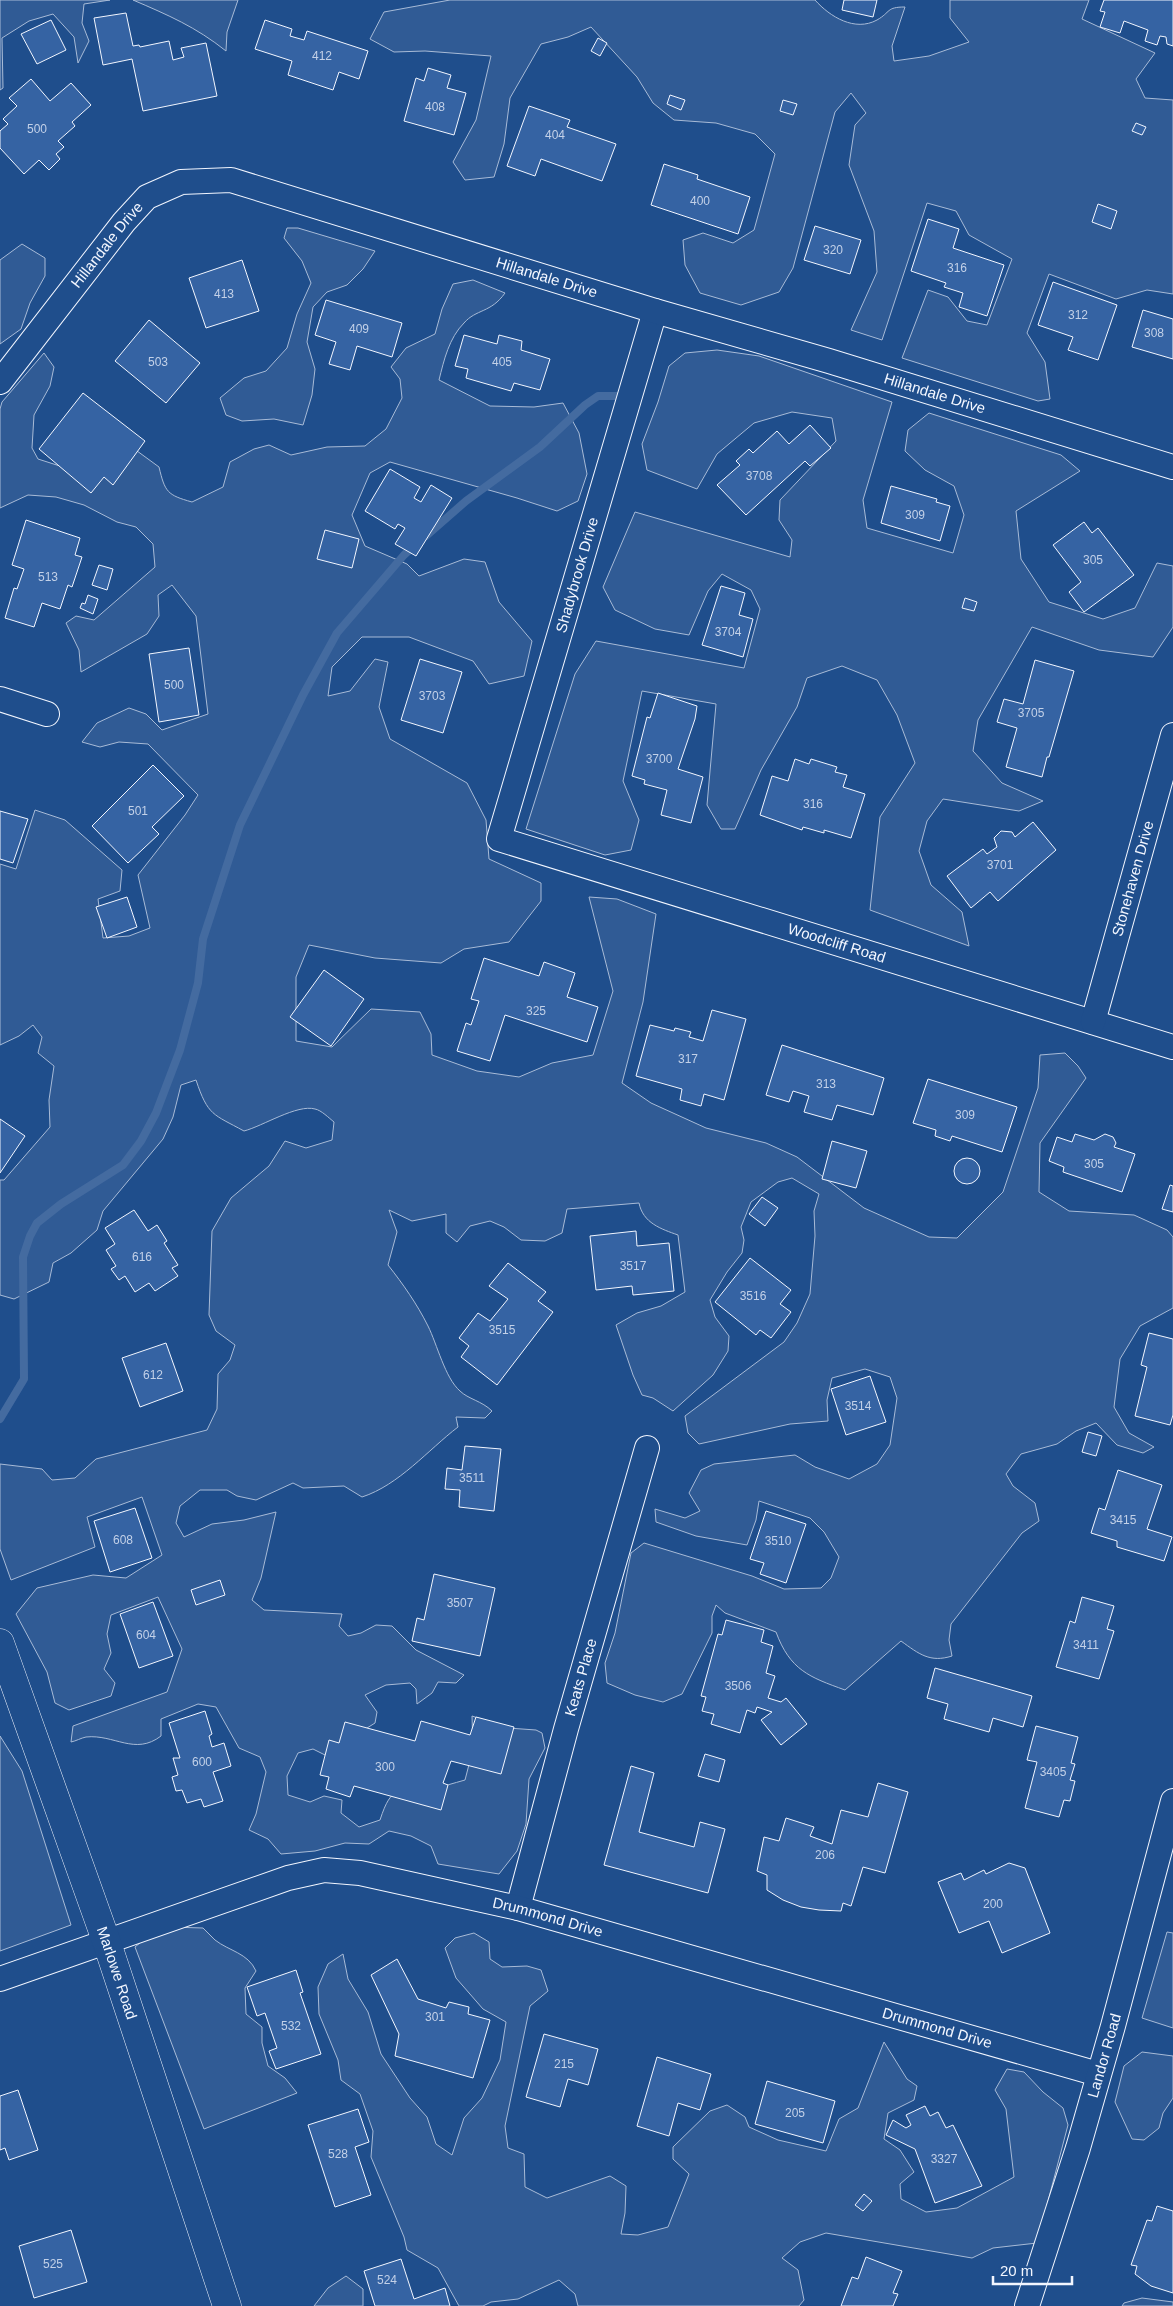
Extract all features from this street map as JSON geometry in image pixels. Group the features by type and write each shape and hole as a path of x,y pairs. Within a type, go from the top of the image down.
{"street":[{"name":"Hillandale Drive","path":"0,382 124,222 147,197 180,182 231,180 655,311 829,361 1173,466"},
{"name":"Shadybrook Drive","path":"499,839 655,311"},
{"path":"0,699 47,714"},
{"name":"Stonehaven Drive","path":"1092,1022 1173,735"},
{"name":"Woodcliff Road","path":"499,839 1173,1047"},
{"name":"Keats Place","path":"518,1908 566,1729 647,1448"},
{"name":"Marlowe Road","path":"0,1643 107,1943 227,2306"},
{"name":"Landor Road","path":"1027,2306 1078,2148 1113,2026 1173,1801"},
{"name":"Drummond Drive","path":"0,1979 283,1880 324,1870 360,1873 518,1908 1098,2074"}],"shaded area":[{"path":"0,0 110,0 84,4 82,23 89,41 78,63 74,37 53,14 29,21 2,38 3,88 0,90"},
{"path":"133,0 238,0 227,32 226,51 193,28"},
{"path":"450,0 815,0 835,17 843,21 860,24 877,20 891,9 905,7 892,46 894,61 929,56 969,42 950,18 950,0 1089,0 1082,19 1155,53 1136,79 1145,98 1173,100 1173,294 1147,290 1116,299 1049,274 1027,333 1045,362 1050,399 1038,401 902,358 928,290 948,297 967,321 987,325 1012,259 969,235 956,211 927,203 882,340 851,330 877,272 874,231 849,165 855,125 866,113 851,93 835,112 793,268 779,292 741,305 700,293 685,265 683,240 703,233 733,243 754,230 775,154 755,134 716,123 674,120 653,103 637,77 591,27 568,37 541,44 510,98 504,144 494,177 465,180 453,162 476,120 491,56 425,51 394,52 370,39 384,12"},
{"path":"287,228 298,228 375,251 363,269 347,285 327,292 313,307 307,342 315,369 312,395 303,425 274,419 242,421 226,415 220,398 244,378 266,371 287,348 297,314 311,283 302,261 284,238"},
{"path":"22,244 45,258 45,276 30,303 21,329 0,344 0,260"},
{"path":"473,280 505,293 489,308 469,319 454,335 439,380 490,406 534,407 563,403 579,433 587,474 578,501 557,511 390,462 370,473 352,515 365,546 407,564 419,576 464,559 485,562 499,602 532,641 524,676 489,684 473,661 409,637 362,637 332,667 328,696 350,691 375,659 388,662 379,707 390,739 467,783 486,820 489,859 541,883 541,901 509,942 464,949 441,963 375,958 309,945 296,977 296,1041 332,1047 371,1009 420,1012 431,1034 432,1055 477,1071 519,1077 552,1063 593,1055 613,991 589,897 617,899 656,914 643,1002 622,1083 651,1103 706,1128 766,1143 797,1157 864,1208 929,1237 957,1238 1003,1192 1038,1088 1040,1055 1065,1053 1078,1066 1086,1078 1040,1143 1039,1192 1069,1211 1134,1215 1167,1230 1173,1237 1173,1308 1140,1326 1120,1359 1114,1407 1129,1433 1154,1447 1143,1453 1117,1445 1096,1423 1076,1431 1057,1444 1021,1454 1006,1474 1013,1486 1035,1503 1039,1521 1022,1533 951,1624 949,1640 952,1656 931,1658 919,1653 901,1641 845,1690 811,1676 794,1664 776,1632 725,1613 716,1605 712,1616 712,1633 682,1694 663,1702 635,1695 607,1683 605,1663 615,1633 631,1553 644,1543 752,1576 784,1589 821,1588 831,1578 839,1557 824,1532 810,1518 759,1501 756,1520 747,1545 696,1536 656,1522 655,1509 685,1518 700,1511 689,1493 701,1470 714,1464 795,1455 815,1467 849,1479 877,1464 890,1445 897,1398 890,1377 865,1369 832,1378 827,1400 828,1421 790,1424 699,1444 688,1433 685,1416 784,1342 797,1323 810,1294 815,1236 814,1211 819,1194 792,1178 778,1182 751,1202 741,1227 744,1240 742,1253 727,1272 710,1300 715,1317 729,1336 728,1351 713,1375 673,1411 653,1398 642,1395 616,1325 637,1313 661,1306 685,1292 678,1235 659,1228 644,1216 639,1203 567,1209 562,1233 545,1241 521,1240 504,1227 490,1221 470,1226 457,1242 446,1233 446,1214 412,1221 389,1210 397,1232 388,1265 410,1294 424,1318 450,1378 463,1394 492,1411 485,1418 456,1417 458,1427 413,1466 388,1484 362,1497 344,1486 303,1488 293,1483 256,1500 237,1496 227,1490 200,1490 180,1506 176,1523 184,1537 212,1524 244,1520 276,1512 261,1578 252,1600 264,1610 342,1614 339,1626 348,1636 361,1633 376,1625 392,1626 416,1650 464,1675 456,1683 438,1682 432,1693 417,1704 416,1689 410,1683 386,1685 365,1695 377,1712 375,1723 356,1735 331,1758 313,1749 298,1753 287,1776 288,1795 310,1802 324,1796 342,1800 341,1813 359,1827 380,1820 388,1800 398,1792 430,1789 465,1780 473,1749 472,1716 508,1728 536,1730 542,1733 545,1748 529,1779 526,1824 517,1851 499,1874 438,1864 431,1846 411,1836 389,1831 369,1844 345,1843 315,1851 281,1854 268,1839 249,1830 256,1814 266,1772 260,1757 239,1748 216,1707 198,1704 161,1719 161,1736 151,1742 133,1744 106,1738 86,1737 71,1742 73,1726 167,1692 182,1649 158,1597 111,1615 107,1634 111,1653 104,1669 115,1683 111,1696 69,1710 55,1703 47,1672 16,1614 37,1588 93,1575 126,1578 162,1555 142,1497 87,1517 95,1547 11,1580 0,1549 0,1464 42,1469 52,1480 75,1478 96,1459 207,1430 217,1409 218,1374 230,1360 235,1345 216,1331 209,1315 212,1231 231,1198 269,1166 285,1141 306,1148 332,1140 334,1122 320,1111 308,1108 290,1112 244,1131 213,1113 204,1101 196,1080 181,1085 173,1117 163,1139 103,1211 97,1230 71,1253 53,1263 49,1282 14,1299 0,1295 0,1180 4,1180 50,1127 49,1100 54,1066 38,1053 42,1037 33,1025 19,1036 0,1045 0,864 16,869 35,810 65,820 122,870 120,891 98,899 103,938 129,936 150,928 138,875 185,815 198,795 148,744 119,742 100,747 82,742 97,723 129,708 146,714 162,730 208,714 196,616 172,585 158,595 159,616 147,634 81,672 79,650 66,623 76,616 94,620 155,567 153,544 136,527 117,522 84,505 56,497 28,495 0,508 0,409 2,402 44,353 54,367 50,386 34,415 32,448 38,459 66,468 133,448 159,467 163,482 168,491 177,497 192,502 223,487 230,462 254,449 269,445 291,455 327,447 365,446 386,429 402,398 400,379 391,367 406,348 435,334 442,309 453,284"},
{"path":"717,350 759,356 892,402 863,500 867,528 953,553 964,515 954,486 925,470 905,451 908,430 929,413 1061,455 1080,471 1016,511 1021,559 1049,602 1103,619 1135,608 1157,563 1173,566 1173,627 1153,657 1099,650 1032,627 978,720 973,751 1002,783 1043,801 1019,811 943,799 927,821 919,851 931,885 962,912 969,946 870,910 880,817 915,763 897,715 877,680 842,666 807,678 797,707 761,770 735,829 721,829 707,805 716,704 642,691 623,781 639,820 631,850 605,855 526,829 575,674 596,641 744,668 760,609 751,590 722,574 708,591 689,635 655,629 615,610 603,587 635,512 790,557 792,540 779,520 780,500 836,441 832,418 792,412 754,423 717,454 697,489 647,470 642,444 669,366 685,353"},
{"path":"0,1736 22,1771 71,1925 0,1951"},
{"path":"170,1927 203,1928 220,1944 243,1956 253,1965 256,1971 245,1988 246,2014 262,2027 262,2043 268,2066 285,2078 297,2093 204,2129 135,1947 152,1933"},
{"path":"1167,1932 1173,1933 1173,2028 1142,2018"},
{"path":"474,1933 489,1942 490,1959 502,1967 527,1966 541,1970 548,1991 530,2006 505,2126 508,2148 524,2154 525,2187 547,2198 610,2176 626,2186 625,2213 621,2234 638,2235 668,2227 689,2174 673,2159 673,2147 710,2111 727,2105 745,2117 749,2127 778,2140 826,2151 839,2119 858,2108 884,2042 907,2079 917,2086 914,2100 888,2113 884,2139 900,2150 914,2172 900,2184 901,2199 926,2212 957,2208 1014,2177 1006,2109 995,2090 1007,2069 1024,2072 1043,2092 1063,2108 1068,2125 1037,2243 993,2248 972,2258 826,2233 800,2242 782,2258 798,2270 804,2300 799,2306 578,2306 575,2294 559,2280 518,2299 491,2302 483,2306 459,2306 438,2268 407,2250 404,2237 371,2157 373,2131 360,2094 341,2080 338,2060 319,2014 318,1987 328,1964 343,1954 348,1979 368,2012 381,2054 410,2098 427,2117 436,2144 452,2155 464,2118 482,2098 500,2060 506,2022 483,2009 456,1978 445,1948 455,1938"},
{"path":"1142,2052 1173,2056 1173,2098 1163,2113 1159,2128 1144,2140 1132,2139 1115,2102 1124,2066"},
{"path":"346,2276 363,2289 363,2306 314,2306 328,2288"},
{"path":"1142,2298 1173,2302 1173,2306 1122,2306 1124,2303"}],"building":[{"path":"844,0 877,0 873,17 842,10"},
{"path":"1104,0 1173,0 1173,46 1167,44 1166,37 1160,36 1157,45 1145,41 1148,30 1124,21 1120,33 1100,27 1105,12 1100,11"},
{"path":"126,13 133,46 139,45 140,47 169,41 173,60 184,57 181,48 206,43 217,96 143,111 132,59 103,65 94,18"},
{"path":"51,20 66,50 37,64 21,34"},
{"path":"265,20 292,29 290,36 304,40 307,31 368,51 359,79 339,72 333,90 288,75 292,61 255,49"},
{"path":"598,38 607,43 600,56 591,51"},
{"path":"428,68 451,75 447,88 466,93 454,135 404,121 416,78 424,81"},
{"path":"31,79 50,101 71,83 91,105 72,122 75,126 58,141 64,147 56,154 60,159 49,170 39,160 24,174 0,148 0,131 8,124 3,119 17,106 9,98"},
{"path":"670,95 685,100 681,110 667,104"},
{"path":"783,100 797,104 793,115 780,111"},
{"path":"529,106 570,120 567,127 616,144 602,181 541,159 535,176 507,166"},
{"path":"1136,123 1146,127 1142,135 1132,131"},
{"path":"664,164 698,175 697,179 750,197 738,234 651,205"},
{"path":"1098,204 1117,211 1111,229 1092,222"},
{"path":"928,219 959,229 953,248 1004,265 987,316 959,307 963,293 944,287 946,283 911,271"},
{"path":"815,226 861,240 850,274 804,260"},
{"path":"242,260 259,311 206,328 189,278"},
{"path":"1053,282 1117,305 1098,360 1068,350 1073,337 1038,325"},
{"path":"326,300 402,323 392,357 357,346 350,370 329,364 336,342 315,335"},
{"path":"1143,310 1173,319 1173,359 1132,347"},
{"path":"149,320 200,363 166,403 115,361"},
{"path":"464,335 497,344 499,335 522,341 521,350 550,359 540,390 514,383 511,391 466,378 468,369 455,366"},
{"path":"83,393 145,441 113,485 104,477 91,493 39,449"},
{"path":"810,425 831,448 810,466 805,461 746,515 717,485 740,465 736,461 749,449 753,453 777,431 789,444"},
{"path":"390,469 420,487 414,498 421,502 431,485 452,498 416,556 395,544 405,528 398,524 395,529 365,511"},
{"path":"891,486 937,499 936,502 950,506 940,541 881,523"},
{"path":"26,520 80,538 75,555 82,557 72,587 68,585 60,609 42,603 34,627 5,618 14,588 17,589 24,569 12,565"},
{"path":"1084,522 1092,533 1098,528 1134,575 1084,612 1069,592 1081,582 1053,545"},
{"path":"325,530 359,539 352,568 317,559"},
{"path":"99,565 113,569 107,590 92,585"},
{"path":"721,586 745,593 739,615 753,619 743,657 702,645"},
{"path":"88,595 98,599 93,614 80,608 82,603 85,604"},
{"path":"965,598 977,602 974,611 962,608"},
{"path":"189,648 199,715 159,722 149,654"},
{"path":"420,659 462,672 443,733 401,720"},
{"path":"1035,660 1074,671 1042,777 1006,767 1017,728 997,722 1004,699 1023,704"},
{"path":"658,693 697,706 695,719 678,769 703,777 691,823 661,815 667,790 644,784 645,780 632,776 647,717 650,718"},
{"path":"795,759 809,764 811,759 837,767 835,772 847,775 843,787 865,794 851,838 824,830 824,833 803,827 802,830 760,815 772,776 788,781"},
{"path":"153,765 184,796 152,827 159,834 128,863 92,826"},
{"path":"0,811 28,819 13,863 0,859"},
{"path":"1033,822 1056,850 998,901 990,892 971,908 947,876 983,849 987,854 997,847 994,838 1001,831 1012,832 1015,837"},
{"path":"127,897 137,927 107,938 96,907"},
{"path":"484,958 539,976 544,962 575,973 567,997 598,1007 587,1042 505,1015 490,1061 457,1051 466,1023 471,1025 479,1001 471,999"},
{"path":"324,970 364,999 331,1046 290,1017"},
{"path":"712,1010 746,1019 724,1100 704,1094 701,1106 680,1100 682,1089 636,1076 650,1025 674,1031 675,1028 691,1032 689,1037 703,1041"},
{"path":"782,1045 884,1078 873,1115 837,1105 832,1120 804,1112 809,1096 793,1091 789,1102 766,1095"},
{"path":"928,1079 1017,1107 1002,1152 952,1136 950,1141 935,1136 936,1130 913,1123"},
{"path":"0,1119 25,1136 0,1173"},
{"path":"1075,1134 1094,1140 1105,1134 1113,1137 1116,1143 1114,1147 1135,1154 1122,1192 1063,1172 1064,1167 1049,1161 1057,1137 1072,1142"},
{"path":"832,1141 867,1151 856,1188 822,1179"},
{"path":"967,1158 976,1162 980,1171 976,1180 967,1184 958,1180 954,1171 958,1162"},
{"path":"1170,1185 1173,1186 1173,1212 1162,1209"},
{"path":"762,1197 778,1208 765,1226 749,1214"},
{"path":"134,1210 148,1231 157,1225 167,1241 164,1243 178,1265 172,1268 178,1276 155,1291 149,1283 135,1292 125,1276 119,1280 111,1269 116,1266 106,1250 115,1244 105,1228"},
{"path":"636,1231 637,1246 669,1243 674,1291 633,1295 632,1286 596,1290 590,1236"},
{"path":"750,1258 791,1290 780,1304 791,1312 771,1338 760,1330 756,1335 715,1302"},
{"path":"508,1263 546,1292 538,1301 553,1312 497,1385 461,1357 469,1346 459,1338 478,1313 490,1321 508,1299 489,1286"},
{"path":"1149,1333 1173,1339 1173,1415 1170,1425 1135,1416 1147,1367 1141,1365"},
{"path":"166,1343 183,1391 140,1407 122,1358"},
{"path":"870,1376 886,1422 846,1435 831,1389"},
{"path":"1088,1432 1102,1436 1096,1456 1082,1452"},
{"path":"465,1446 501,1449 494,1511 459,1507 460,1490 445,1489 447,1468 462,1470"},
{"path":"1118,1470 1162,1485 1147,1529 1172,1537 1164,1561 1117,1547 1117,1541 1091,1533 1099,1508 1105,1510"},
{"path":"135,1508 152,1558 110,1572 94,1521"},
{"path":"766,1511 806,1524 786,1583 760,1574 764,1563 750,1559"},
{"path":"434,1574 495,1588 480,1656 412,1641 417,1618 424,1620"},
{"path":"220,1580 225,1595 196,1605 191,1590"},
{"path":"1082,1597 1114,1606 1107,1629 1114,1631 1099,1679 1056,1667 1070,1621 1075,1623"},
{"path":"153,1602 173,1656 139,1668 120,1614"},
{"path":"726,1620 764,1630 761,1642 773,1646 766,1673 775,1676 768,1698 781,1702 786,1698 807,1724 781,1745 761,1720 772,1712 757,1707 755,1713 747,1710 740,1733 711,1724 714,1714 702,1711 706,1697 701,1696 718,1634 722,1635"},
{"path":"935,1668 1032,1696 1023,1727 993,1718 989,1732 944,1719 948,1704 927,1698"},
{"path":"205,1711 212,1734 209,1736 212,1747 224,1743 231,1766 213,1772 223,1801 204,1807 201,1799 187,1803 182,1790 176,1791 172,1777 178,1775 173,1758 180,1758 169,1723"},
{"path":"476,1717 514,1727 501,1774 451,1761 443,1783 448,1785 441,1810 354,1786 350,1797 326,1789 329,1777 320,1775 329,1740 339,1743 345,1722 415,1741 421,1721 470,1735"},
{"path":"1036,1726 1078,1737 1071,1763 1075,1764 1070,1780 1075,1781 1070,1801 1064,1800 1059,1817 1025,1808 1037,1762 1027,1760"},
{"path":"705,1754 725,1760 719,1782 698,1776"},
{"path":"631,1766 654,1773 639,1832 694,1847 700,1822 725,1829 708,1893 604,1865"},
{"path":"878,1783 908,1792 885,1873 863,1867 851,1906 843,1903 841,1911 801,1907 783,1900 767,1890 767,1875 757,1871 764,1837 779,1841 786,1818 814,1827 810,1836 832,1844 841,1810 868,1817"},
{"path":"1009,1863 1025,1868 1050,1933 1002,1953 989,1921 959,1933 938,1882 961,1873 964,1880 984,1870 986,1874"},
{"path":"397,1959 418,1999 446,2008 449,2002 469,2007 468,2014 490,2020 473,2078 395,2056 399,2034 371,1975"},
{"path":"296,1970 303,1992 300,1993 321,2054 276,2069 269,2051 277,2048 265,2013 257,2016 247,1987"},
{"path":"544,2034 598,2049 588,2085 568,2079 560,2107 526,2097"},
{"path":"657,2057 711,2074 700,2110 678,2103 669,2136 637,2126"},
{"path":"767,2081 835,2101 823,2143 755,2124"},
{"path":"18,2090 38,2150 9,2160 5,2148 0,2150 0,2096"},
{"path":"925,2106 930,2116 938,2112 946,2128 953,2125 982,2186 935,2203 915,2149 886,2135 893,2120 906,2128 911,2125 906,2115"},
{"path":"358,2109 369,2142 355,2147 371,2195 335,2207 308,2125"},
{"path":"864,2194 872,2201 863,2211 855,2205"},
{"path":"1157,2206 1173,2211 1173,2293 1151,2286 1135,2274 1137,2266 1131,2265 1147,2220 1152,2221"},
{"path":"71,2230 87,2282 34,2298 19,2246"},
{"path":"866,2257 902,2271 893,2293 898,2294 893,2306 841,2306 852,2277 858,2279"},
{"path":"401,2259 414,2299 445,2288 450,2306 375,2306 364,2271"}],"waterway":[{"path":"426,536 466,501 540,447 585,405 598,396 626,396"},
{"path":"0,1419 24,1379 23,1257 30,1236 37,1223 61,1204 123,1165 141,1141 156,1113 180,1050 198,983 203,939 240,825 303,695 337,633 404,555 415,545"}]}
